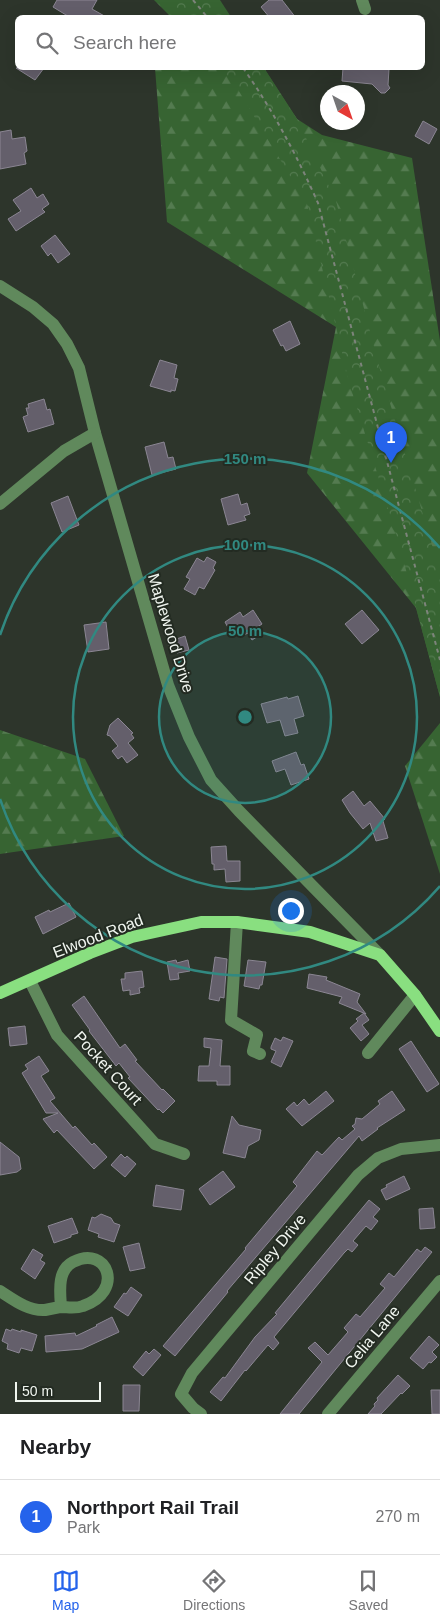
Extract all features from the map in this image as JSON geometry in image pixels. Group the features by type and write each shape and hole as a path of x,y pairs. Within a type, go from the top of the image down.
{"main road":[{"name":"Elwood Road","path":"0,993 90,953 132,937 200,922 237,922 310,932 380,955"},
{"path":"380,955 415,995 440,1031"}],"street":[{"name":"Maplewood Drive","path":"0,286 33,307 53,324 67,344 79,368 95,433 168,685 189,737 212,780 239,811 380,955"},
{"path":"0,504 64,451 95,433"},
{"path":"237,922 231,1020 257,1035 253,1051 260,1054"},
{"name":"Pocket Court","path":"30,981 57,1035 70,1050 155,1144 184,1154"},
{"path":"368,1052 415,995"},
{"name":"Ripley Drive","path":"202,1414 193,1408 181,1394 192,1373 358,1175 378,1158 400,1150 440,1145"},
{"path":"0,1291 23,1305 34,1309 44,1310 83,1306 101,1295 108,1282 108,1274 100,1262 91,1258 73,1262 68,1266 61,1278 61,1307"},
{"name":"Celia Lane","path":"328,1414 440,1281"}],"path":[{"path":"193,0 206,15"},
{"path":"244,70 260,91 302,168 318,203 440,660"}],"green space":[{"path":"154,0 220,0 230,15 169,15"},
{"path":"155,70 265,70 297,119 322,135 412,158 440,341 440,697 416,608 307,473 336,327 167,222"},
{"path":"221,70 265,70 297,119 336,201 379,366 440,572 440,697 399,544 349,382 307,204 234,83"},
{"path":"440,723 440,874 405,766"},
{"path":"0,730 85,759 124,836 0,854"}],"building":[{"path":"57,0 97,0 92,9 103,15 66,15 53,7"},
{"path":"269,0 282,0 294,15 268,15 261,7"},
{"path":"19,70 42,70 35,80"},
{"path":"343,70 389,70 388,85 390,88 385,93 381,93 372,84 342,81"},
{"path":"423,121 437,129 429,144 415,136"},
{"path":"11,130 12,139 25,137 27,151 24,153 26,164 0,169 0,132"},
{"path":"31,188 37,198 43,194 49,204 42,209 45,212 16,231 8,219 21,211 13,200"},
{"path":"55,235 70,254 58,263 51,253 48,256 41,246"},
{"path":"290,321 300,344 286,351 283,345 281,346 273,330"},
{"path":"160,360 177,365 174,378 178,379 175,391 171,390 171,392 150,386"},
{"path":"44,399 47,410 50,409 54,424 28,432 23,417 28,415 26,408 29,408 28,404"},
{"path":"164,442 168,458 173,457 176,469 152,475 145,447"},
{"path":"238,494 241,505 247,503 250,514 244,516 246,520 228,525 221,499"},
{"path":"68,496 79,525 62,532 51,503"},
{"path":"207,557 216,562 213,568 215,570 204,589 199,587 195,595 184,589 190,579 186,577 197,558 204,562"},
{"path":"253,610 262,624 256,628 260,635 252,640 248,633 244,635 241,629 232,635 225,622 240,612 243,617"},
{"path":"362,610 379,630 362,644 345,624"},
{"path":"106,622 109,649 88,652 84,625"},
{"path":"185,636 189,650 177,653 176,650 171,652 168,642"},
{"path":"298,696 304,716 294,719 298,733 285,736 280,720 267,723 261,704"},
{"path":"118,718 133,733 131,734 134,738 128,743 138,755 127,763 122,756 118,759 112,751 118,746 107,735 110,725"},
{"path":"296,752 301,765 304,764 309,779 291,785 285,769 276,772 272,761"},
{"path":"353,791 364,806 370,801 385,819 383,821 388,838 376,841 370,823 363,829 350,813 342,800"},
{"path":"226,846 227,861 240,861 240,881 226,882 225,869 214,870 211,847"},
{"path":"69,903 76,917 43,934 35,917"},
{"path":"215,957 227,959 224,998 220,997 219,1001 209,999"},
{"path":"176,960 177,963 188,960 190,971 178,973 179,979 170,980 167,962"},
{"path":"248,960 266,962 262,985 260,985 259,989 244,986"},
{"path":"142,971 144,987 139,988 140,993 130,995 130,990 123,991 121,979 125,979 125,973"},
{"path":"309,974 327,977 326,980 360,994 357,1002 366,1014 339,1003 342,997 307,988"},
{"path":"84,996 120,1048 125,1044 137,1060 135,1061 175,1101 163,1113 128,1078 130,1077 119,1063 116,1066 89,1031 72,1005"},
{"path":"364,1013 369,1020 362,1025 369,1034 361,1041 350,1028 358,1021 356,1019"},
{"path":"25,1026 27,1044 10,1046 8,1028"},
{"path":"283,1037 293,1041 281,1067 271,1062 276,1051 271,1049 271,1047 275,1038 281,1041"},
{"path":"204,1038 222,1040 220,1066 230,1066 230,1085 217,1085 217,1081 198,1081 199,1066 209,1066 211,1048 204,1047"},
{"path":"411,1041 439,1084 427,1092 399,1049"},
{"path":"39,1056 49,1071 41,1076 55,1098 50,1101 73,1128 75,1126 92,1145 94,1143 107,1157 94,1169 57,1130 54,1133 43,1119 58,1113 46,1113 22,1073 28,1069 25,1065"},
{"path":"326,1091 334,1101 302,1126 286,1109 294,1102 297,1106 304,1099 309,1105"},
{"path":"392,1091 405,1110 377,1128 362,1141 359,1136 227,1291 175,1356 163,1346 297,1186 293,1182 317,1151 322,1155 339,1137 342,1140 355,1129 352,1126 355,1124 356,1118 362,1119 380,1104 378,1101"},
{"path":"232,1116 239,1125 261,1130 259,1140 248,1146 245,1158 223,1153"},
{"path":"0,1142 19,1157 21,1169 17,1172 0,1175"},
{"path":"121,1154 125,1158 127,1156 136,1164 125,1177 111,1165"},
{"path":"223,1171 235,1187 210,1205 199,1189"},
{"path":"404,1176 410,1189 386,1200 381,1190 387,1187 386,1185"},
{"path":"156,1185 184,1190 181,1210 153,1206"},
{"path":"369,1200 380,1209 373,1217 378,1221 371,1230 366,1226 353,1241 358,1245 352,1252 348,1249 344,1253 274,1337 279,1343 273,1350 268,1345 245,1370 221,1401 210,1392 223,1377 225,1378 255,1337 277,1314 275,1313"},
{"path":"433,1208 435,1228 420,1229 419,1209"},
{"path":"101,1214 111,1218 114,1223 120,1225 114,1242 98,1237 99,1234 88,1230 92,1217 95,1218"},
{"path":"72,1218 78,1233 54,1243 48,1226"},
{"path":"139,1243 145,1268 130,1271 123,1247"},
{"path":"425,1247 432,1252 299,1414 280,1414 322,1362 308,1348 315,1342 328,1355 348,1332 344,1328 356,1314 360,1317 385,1288 380,1284 389,1273 394,1277 417,1249 421,1252"},
{"path":"33,1249 43,1255 40,1260 45,1263 35,1279 21,1269"},
{"path":"131,1287 142,1295 128,1316 114,1307"},
{"path":"112,1317 119,1332 82,1349 46,1352 45,1336 75,1333 76,1336"},
{"path":"6,1329 21,1332 21,1330 37,1335 32,1351 21,1348 19,1353 7,1349 8,1344 2,1341"},
{"path":"429,1336 439,1345 432,1352 437,1357 423,1369 410,1358"},
{"path":"154,1349 161,1355 143,1376 133,1367 146,1351 149,1354"},
{"path":"398,1375 410,1386 381,1414 368,1414 375,1406 377,1398"},
{"path":"123,1385 140,1385 139,1411 123,1411"},
{"path":"431,1390 440,1390 440,1414 432,1414"}],"place":[{"name":"Northport Rail Trail","path":"391,463"}]}
